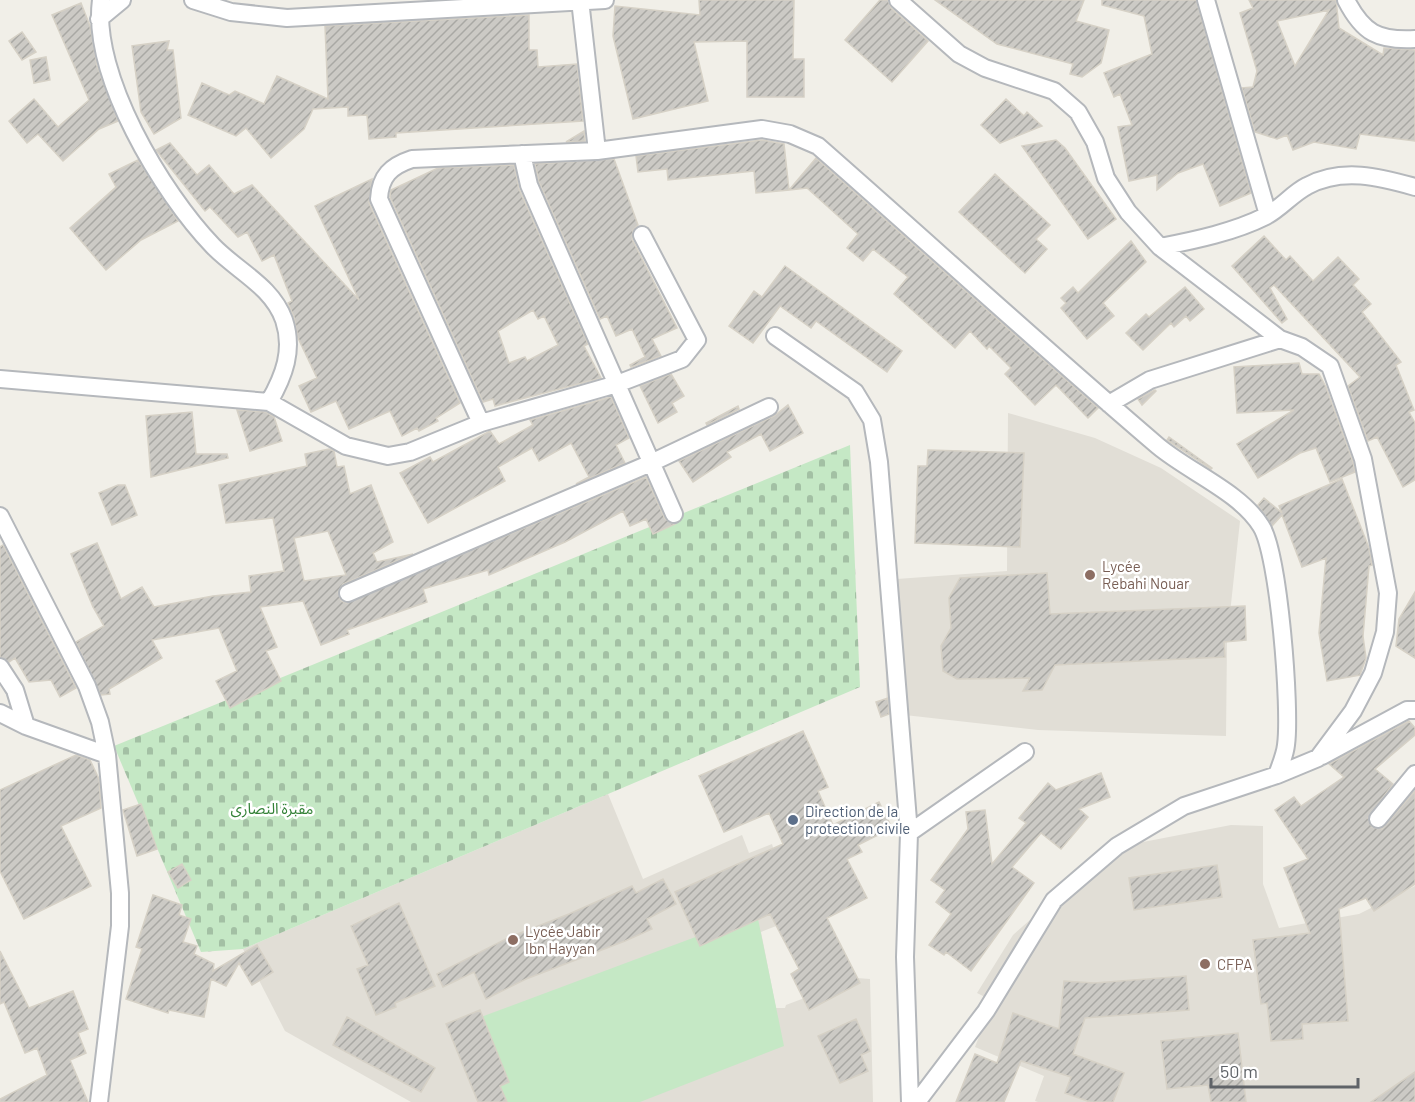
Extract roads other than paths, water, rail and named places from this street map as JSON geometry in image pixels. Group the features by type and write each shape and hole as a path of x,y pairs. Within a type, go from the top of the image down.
{"street":[{"path":"101,0 99,19 108,64 141,146 177,203 229,262 272,297 284,321 289,347 285,370 269,402"},
{"path":"99,19 122,0"},
{"path":"194,0 231,12 287,18 605,0"},
{"path":"898,0 959,54 985,68 1054,92 1078,112 1095,142 1106,178 1128,212 1160,248 1280,339 1302,347 1330,366 1363,459 1388,593 1385,632 1373,673 1353,711 1318,758"},
{"path":"1206,0 1268,215"},
{"path":"1346,0 1356,19 1371,33 1392,40 1415,39"},
{"path":"580,1 597,151"},
{"path":"481,423 379,199 379,186 386,173 398,164 412,159 597,151 762,129 790,134 818,146 1109,404 1166,452 1245,507 1261,526 1270,546 1277,596 1288,724 1286,748 1277,776"},
{"path":"522,154 529,185 674,514"},
{"path":"1160,248 1200,240 1268,215 1308,185 1342,175 1379,176 1415,188"},
{"path":"0,380 269,402 346,446 388,456 410,452 481,423 617,384 682,359 697,340 642,235"},
{"path":"775,336 855,392 872,420 880,473 909,834 905,957 910,1102"},
{"path":"1109,404 1150,380 1280,339"},
{"path":"348,593 651,462 769,407"},
{"path":"0,516 87,686 100,722 107,755 120,893 120,926 99,1102"},
{"path":"0,668 15,690 26,726"},
{"path":"917,1102 986,1011 1053,900 1117,846 1184,806 1277,776 1318,758 1407,710 1415,710"},
{"path":"0,713 26,726 107,755"},
{"path":"909,834 1025,752"},
{"path":"1378,819 1415,774"}],"place":[{"name":"Lycée Rebahi Nouar","path":"1090,575"},
{"name":"Direction de la protection civile","path":"793,820"},
{"name":"Lycée Jabir Ibn Hayyan","path":"513,940"},
{"name":"CFPA","path":"1205,964"}],"park label":[{"name":"مقبرة النصارى","path":"272,808"}]}
